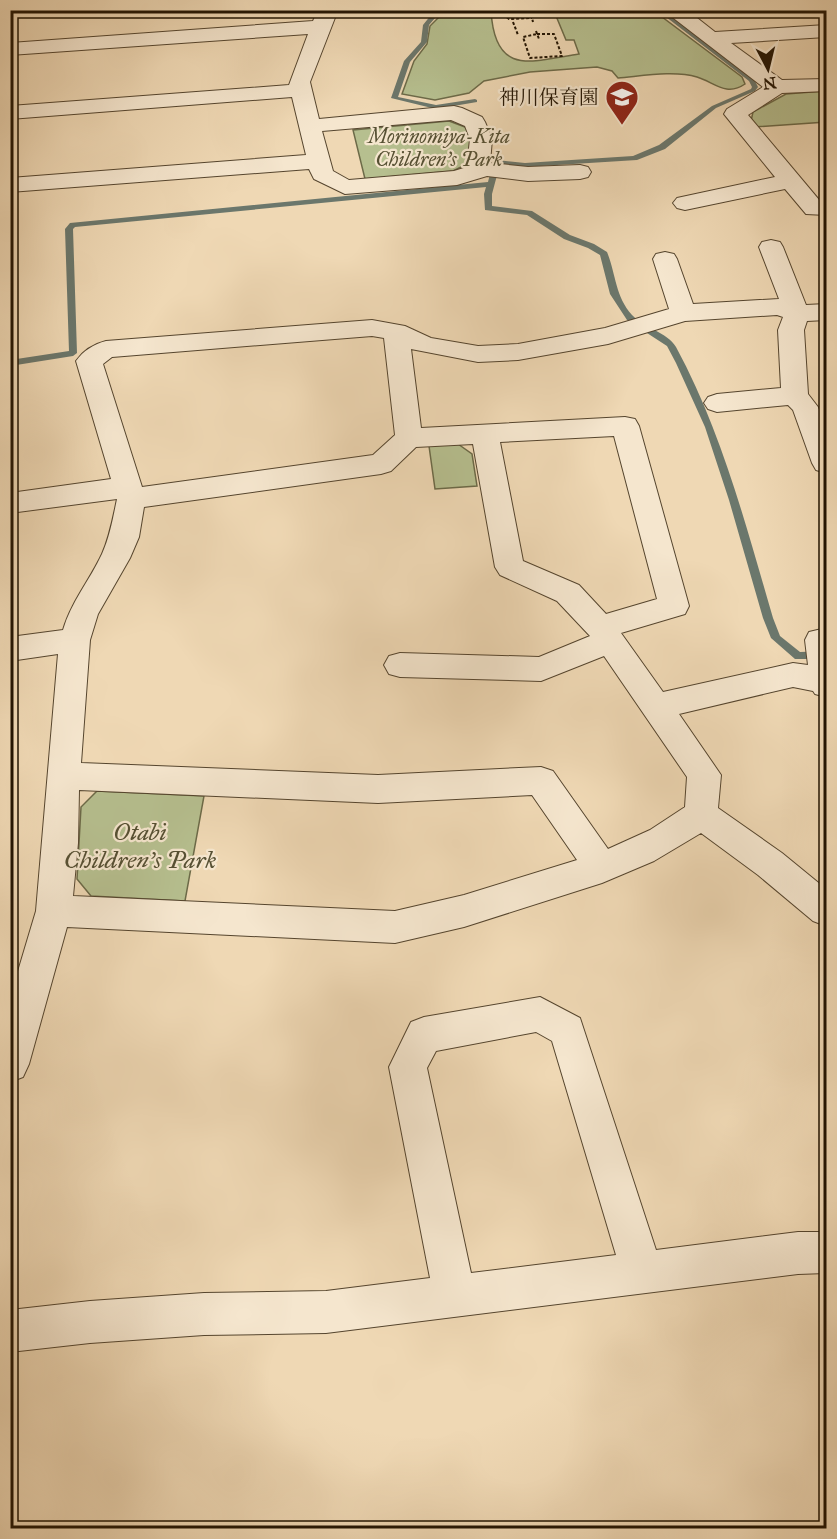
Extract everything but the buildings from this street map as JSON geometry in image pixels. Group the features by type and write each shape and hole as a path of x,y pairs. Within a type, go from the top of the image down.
{"street":[{"path":"673,10 777,87"},
{"path":"10,49 325,19 299,82 322,174 345,187 457,177 491,170 528,174 580,172"},
{"path":"710,38 826,31"},
{"path":"826,85 777,87 735,114 814,209 826,208"},
{"path":"10,113 301,90"},
{"path":"310,126 454,113 474,122 491,170"},
{"path":"10,185 318,161"},
{"path":"685,203 790,181"},
{"path":"771,247 797,313 791,330 826,463"},
{"path":"666,259 683,313"},
{"path":"10,1064 54,911 75,640 83,613 110,567 124,537 129,493 89,361 106,349 372,328 396,332 424,345 478,354 518,352 562,345 643,326 683,313 778,307 797,313 826,312"},
{"path":"396,332 409,438"},
{"path":"717,403 809,403"},
{"path":"10,503 129,493 381,464 409,438 624,426 674,606 604,634 541,669 400,665"},
{"path":"54,911 395,927 438,920 602,868 678,833 701,814 704,775 604,634 568,593 510,567 485,435"},
{"path":"10,649 75,640"},
{"path":"656,706 793,675 824,664"},
{"path":"63,777 378,789 542,781 602,868"},
{"path":"701,814 770,864 826,910"},
{"path":"454,1296 408,1067 424,1035 540,1014 567,1030 642,1271"},
{"path":"10,1331 90,1322 204,1314 326,1312 642,1271 798,1253 826,1253"}],"path":[{"path":"530,10 533,22"},
{"path":"503,14 509,19 532,18"},
{"path":"513,22 518,35"},
{"path":"537,32 554,34 562,56 530,58 523,37 537,32"},
{"path":"537,32 539,39"}],"green space":[{"path":"446,10 491,11 494,32 500,46 508,55 518,60 531,61 579,54 574,40 566,40 554,11 654,11 742,77 745,84 738,88 726,89 697,77 678,74 618,78 612,71 597,67 530,72 484,81 469,93 435,100 402,94 414,61 427,44 430,26"},
{"path":"825,91 826,122 754,127 751,121 753,112 786,94"},
{"name":"Morinomiya-Kita Children's Park","path":"449,121 465,127 472,138 467,164 453,171 365,179 353,130"},
{"path":"458,444 472,454 477,486 435,489 429,446"},
{"name":"Otabi Children's Park","path":"97,791 204,796 185,901 91,896 77,879 81,807"}],"waterway":[{"path":"439,10 426,25 424,42 407,61 394,98 436,107 475,101"},
{"path":"660,10 752,80 755,87 753,90 714,107 662,147 634,158 525,165 497,162 488,194 488,208 529,213 567,237 591,246 604,254 614,294 630,318 670,344 709,427 776,638 798,656 826,655"},
{"path":"10,363 73,353 69,229 73,225 490,184"}],"place":[{"name":"神川保育園","path":"622,126"}]}
